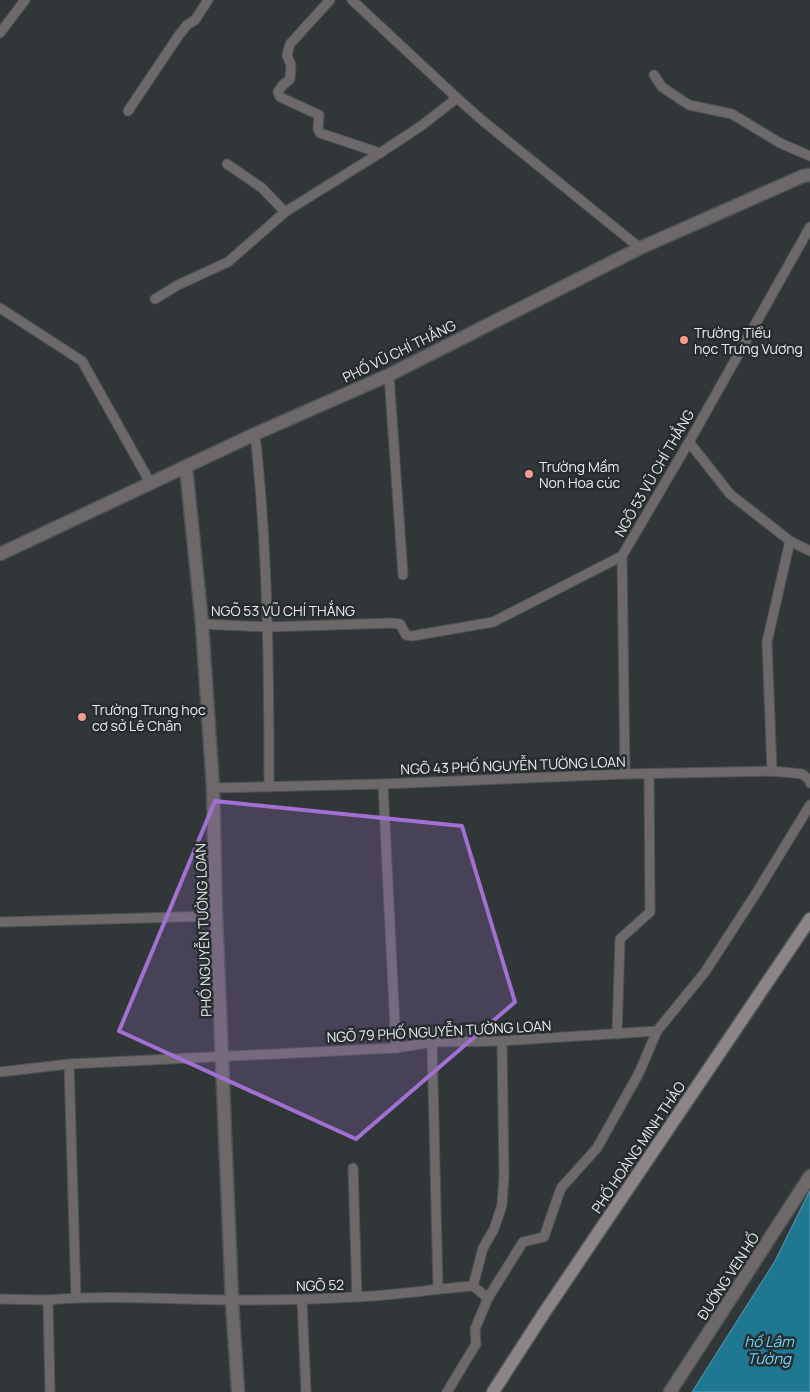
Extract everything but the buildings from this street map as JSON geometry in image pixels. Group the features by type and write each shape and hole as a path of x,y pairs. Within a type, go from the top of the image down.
{"street":[{"name":"PHỐ VŨ CHÍ THẮNG","path":"0,554 255,434 388,375 640,248 803,176 810,175"},
{"name":"PHỐ NGUYỄN TƯỜNG LOAN","path":"186,468 202,624 213,788 216,916 232,1301 238,1392"},
{"name":"PHỐ HOÀNG MINH THẢO","path":"493,1392 544,1313 810,919"},
{"name":"ĐƯỜNG VEN HỒ","path":"670,1392 810,1176"}],"lane":[{"path":"0,33 25,0"},
{"path":"128,111 179,35 187,25 195,20 208,0"},
{"path":"330,0 290,44 287,55 291,65 290,80 278,92 280,96 319,115 318,129 320,133 380,153"},
{"path":"352,0 483,121 640,248"},
{"path":"654,76 662,87 689,105 732,114 780,143 810,156"},
{"path":"155,299 178,285 228,262 285,212 421,126 457,98"},
{"path":"227,164 262,188 285,212"},
{"name":"NGÕ 53 VŨ CHÍ THẮNG","path":"202,624 268,627 392,623 400,624 406,635 412,636 494,622 622,556 689,442 810,227"},
{"path":"0,308 82,361 151,484"},
{"path":"388,375 402,575"},
{"path":"255,434 262,500 268,627 269,787"},
{"path":"689,442 730,494 790,541 810,551"},
{"path":"772,772 768,642 790,541"},
{"path":"622,556 625,774"},
{"name":"NGÕ 43 PHỐ NGUYỄN TƯỜNG LOAN","path":"213,788 383,784 649,773 772,772 802,774 810,780 810,783"},
{"path":"617,1034 620,939 650,912 649,773"},
{"path":"383,784 396,1048"},
{"path":"447,1392 476,1344 475,1329 488,1298 523,1242 544,1237 561,1188 597,1148 639,1074 657,1031 704,972 755,895 810,805"},
{"path":"0,922 216,916"},
{"name":"NGÕ 79 PHỐ NGUYỄN TƯỜNG LOAN","path":"0,1072 69,1064 396,1048 432,1042 502,1041 657,1031"},
{"path":"488,1298 473,1286 483,1248 494,1229 502,1205 504,1176 502,1041"},
{"path":"432,1042 438,1288"},
{"path":"69,1064 76,1298"},
{"path":"353,1168 357,1297"},
{"name":"NGÕ 52","path":"0,1299 302,1300 473,1286"},
{"path":"48,1300 50,1392"},
{"path":"302,1300 306,1392"}],"highlighted area":[{"path":"215,801 462,826 515,1002 356,1139 119,1031"}],"water":[{"name":"hồ Lâm Tường","path":"810,1190 810,1392 692,1392 775,1261"}],"place":[{"name":"Trường Tiểu học Trưng Vương","path":"684,340"},
{"name":"Trường Mầm Non Hoa cúc","path":"529,474"},
{"name":"Trường Trung học cơ sở Lê Chân","path":"82,717"}]}
